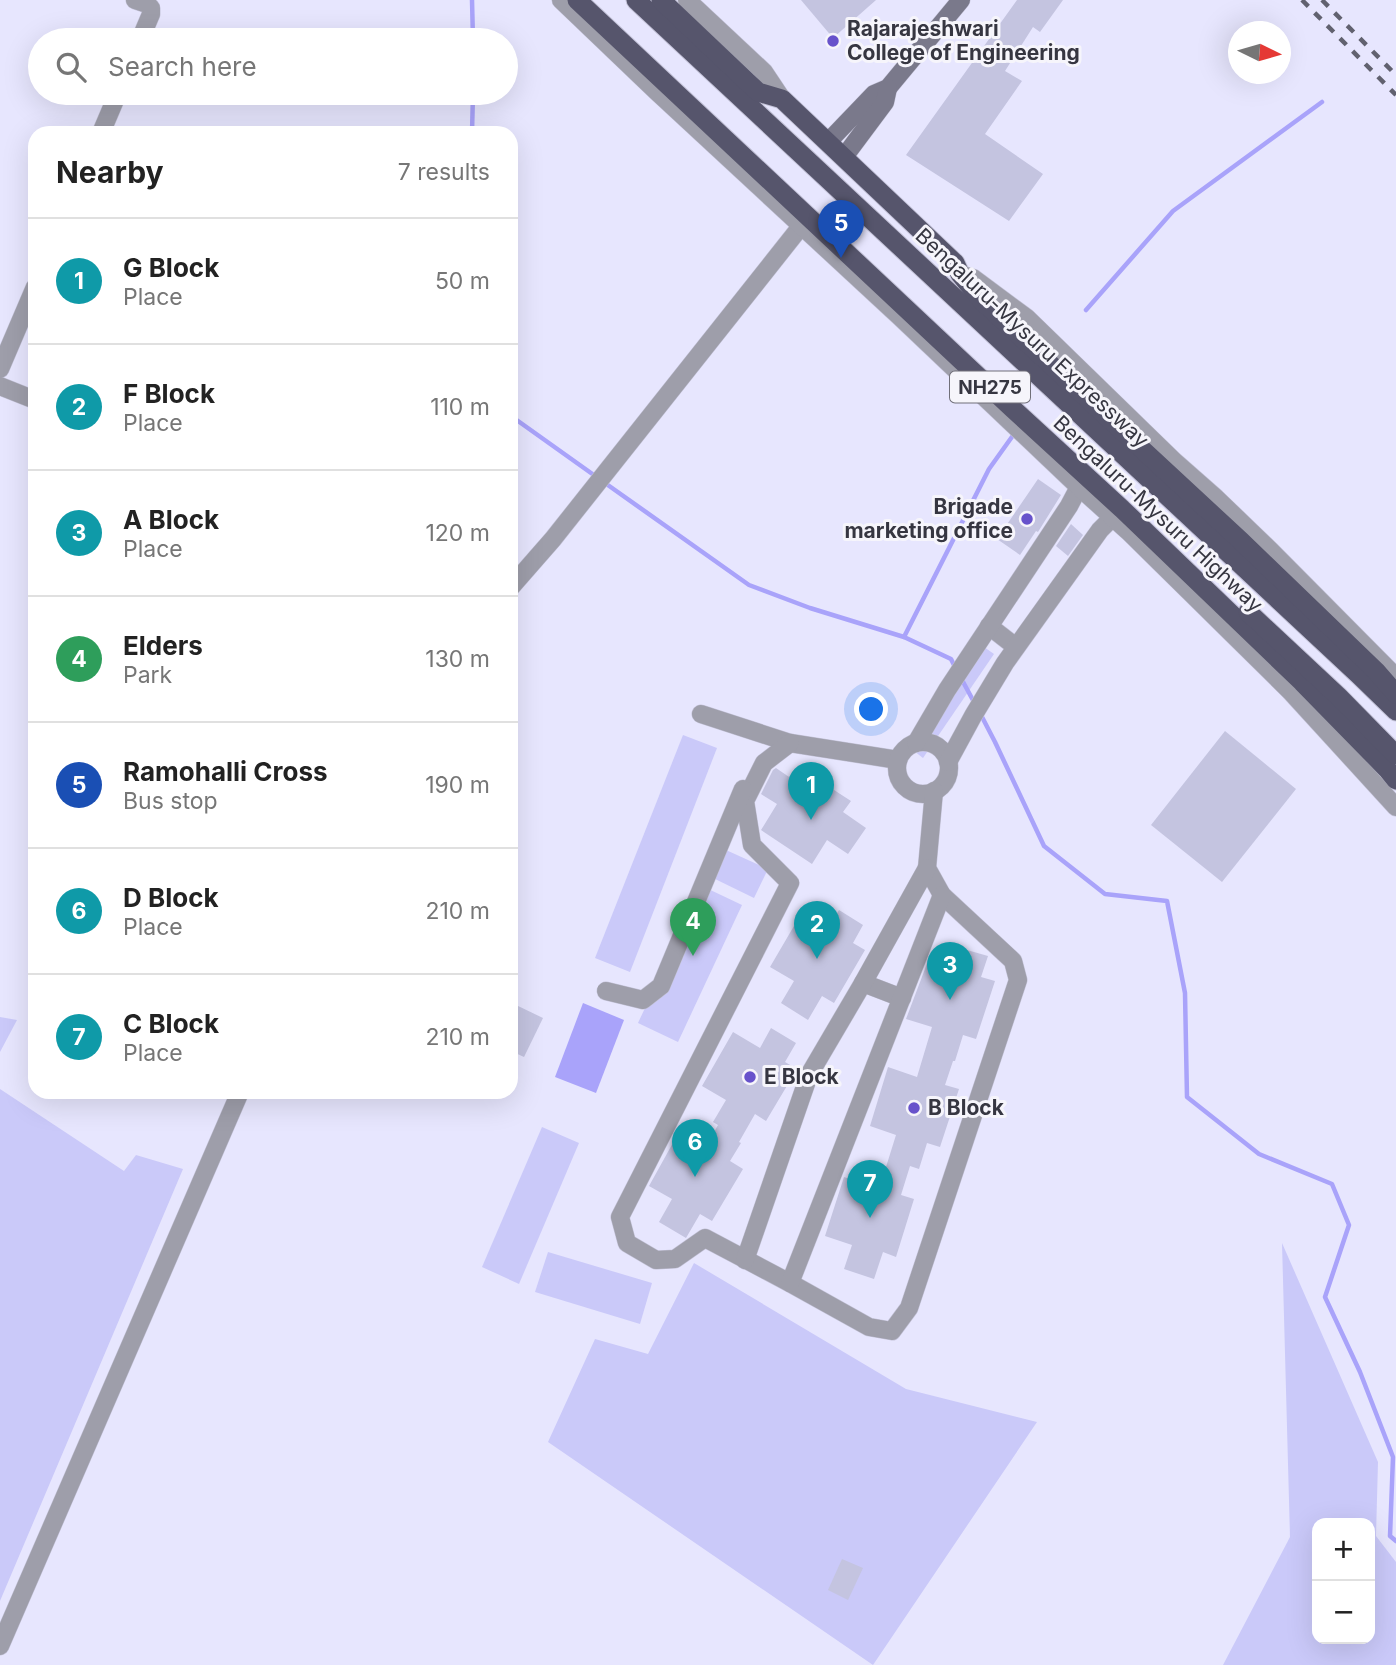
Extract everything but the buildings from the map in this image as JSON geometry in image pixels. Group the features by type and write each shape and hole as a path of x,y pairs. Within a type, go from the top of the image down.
{"highway":[{"name":"Bengaluru-Mysuru Highway","path":"578,0 1131,517 1302,682 1396,780"},
{"name":"NH275","path":"592,0 1339,697 1396,755"},
{"name":"Bengaluru-Mysuru Expressway","path":"636,0 1396,711"},
{"name":"Bengaluru-Mysuru Expressway","path":"660,0 758,92 782,99 844,157 955,263 960,274 982,301 1266,556 1396,694"}],"main road":[{"path":"844,157 884,102 888,88 961,0"},
{"path":"828,142 874,94 888,88"}],"street":[{"path":"135,0 151,8 145,28"},
{"name":"NH275","path":"562,0 1130,533 1290,691 1396,807"},
{"name":"Bengaluru-Mysuru Expressway","path":"687,0 764,72 782,99"},
{"path":"104,126 113,105"},
{"path":"518,579 563,527 802,225"},
{"path":"0,369 28,325"},
{"path":"0,386 28,397"},
{"path":"916,743 947,690 1079,487"},
{"path":"948,762 1005,663 1100,530 1112,518"},
{"name":"Bengaluru-Mysuru Expressway","path":"1266,556 1396,677"},
{"path":"989,625 1016,647"},
{"path":"701,714 790,743 898,760"},
{"path":"790,743 764,763 745,802 752,845 790,883 620,1217 627,1243 656,1260 675,1259 705,1238 869,1327 892,1331 909,1308 1018,980 1013,961 942,895 927,868"},
{"path":"916,743 932,744 945,754 948,762 946,779 941,786 926,794 909,790 903,784 897,768 898,760 902,752 916,743"},
{"path":"606,991 643,1000 661,986 754,763 764,763"},
{"path":"745,1259 809,1075 927,868 934,791"},
{"path":"790,1283 942,895"},
{"path":"863,984 902,998"},
{"path":"0,1646 237,1099"}],"shaded area":[{"path":"984,647 994,654 923,758 914,751"},
{"path":"683,735 717,748 630,972 595,958"},
{"path":"726,850 768,869 754,898 713,878"},
{"path":"702,886 742,905 678,1042 638,1023"},
{"path":"583,1003 624,1020 596,1093 555,1077"},
{"path":"0,1017 17,1020 0,1052"},
{"path":"0,1089 124,1171 136,1155 183,1169 0,1601"},
{"path":"542,1127 579,1143 519,1284 482,1267"},
{"path":"1282,1243 1378,1462 1376,1536 1396,1562 1396,1665 1223,1665 1290,1537"},
{"path":"548,1252 652,1283 640,1324 535,1292"},
{"path":"694,1263 906,1389 1037,1422 873,1665 548,1442 595,1339 648,1354"}],"waterway":[{"path":"472,0 473,28"},
{"path":"1086,310 1173,211 1322,102"},
{"path":"472,126 473,105"},
{"path":"518,421 598,478"},
{"path":"904,637 989,469 1014,434"},
{"path":"605,483 749,585 810,608 904,637 951,659 955,667"},
{"path":"961,678 975,704"},
{"path":"981,715 1044,846 1105,894 1167,901 1185,993 1187,1097 1259,1154 1332,1184 1349,1225 1325,1297 1360,1372 1393,1457 1390,1536 1396,1541"}],"railway":[{"path":"1302,0 1396,95"},
{"path":"1322,0 1396,75"}],"place":[{"name":"Rajarajeshwari College of Engineering","path":"833,41"},
{"name":"Ramohalli Cross","path":"841,258"},
{"name":"Brigade marketing office","path":"1027,519"},
{"name":"G Block","path":"811,820"},
{"name":"Elders","path":"693,956"},
{"name":"F Block","path":"817,959"},
{"name":"A Block","path":"950,1000"},
{"name":"E Block","path":"750,1077"},
{"name":"B Block","path":"914,1108"},
{"name":"D Block","path":"695,1177"},
{"name":"C Block","path":"870,1218"}]}
